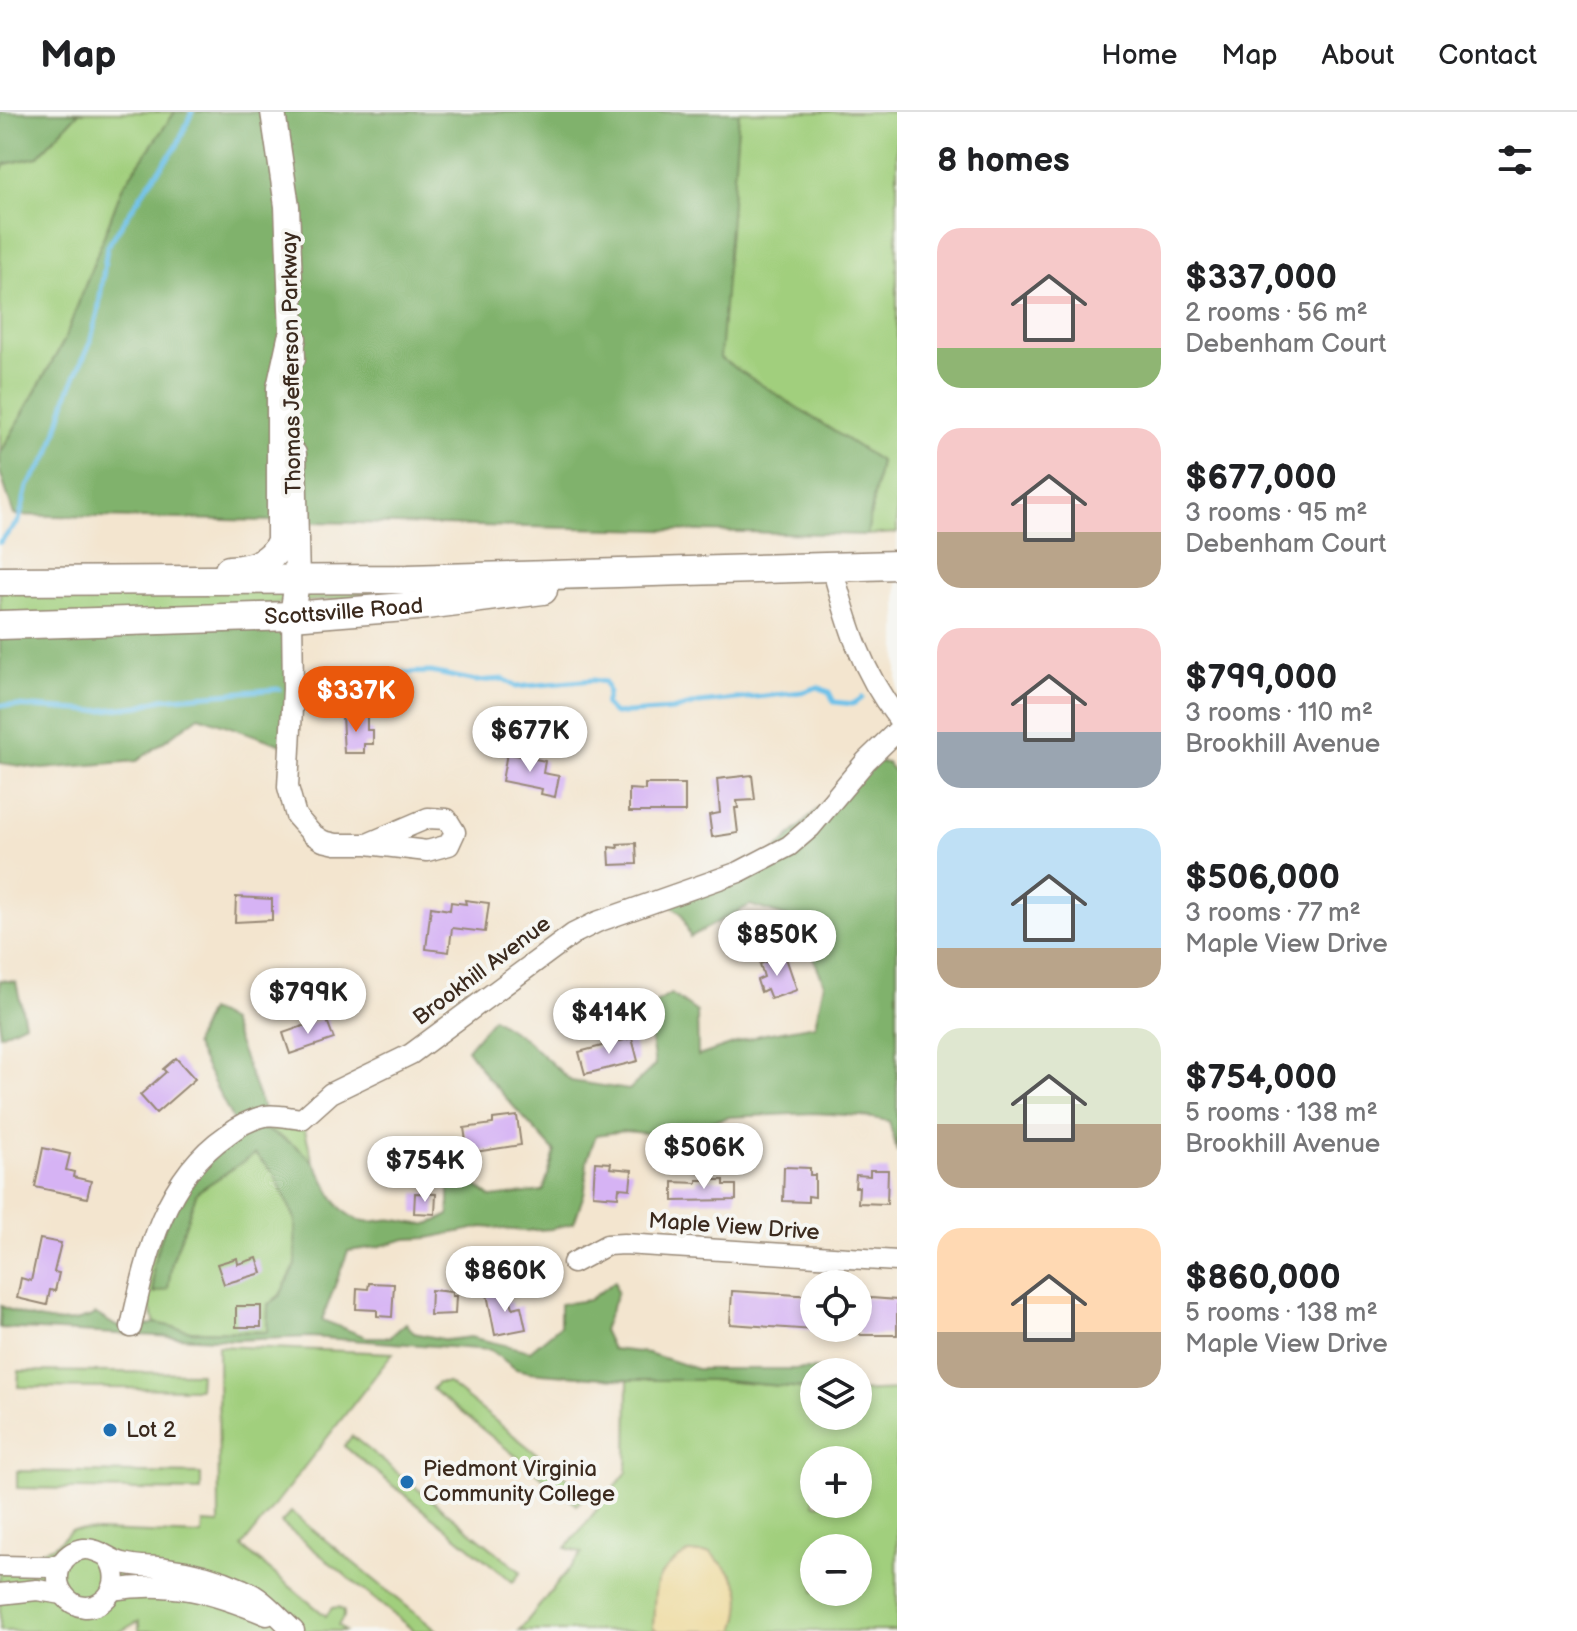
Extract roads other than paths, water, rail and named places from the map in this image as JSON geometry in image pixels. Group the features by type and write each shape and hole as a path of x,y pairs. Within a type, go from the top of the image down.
{"highway":[{"path":"69,579 241,570 272,557 281,541 281,388 292,338"},
{"name":"Scottsville Road","path":"0,581 297,581 897,565"},
{"name":"Scottsville Road","path":"0,625 292,616 418,606 687,572"}],"main road":[{"name":"Thomas Jefferson Parkway","path":"273,112 287,206 292,338 297,581 292,616"}],"street":[{"path":"832,567 858,653 883,699 897,717"},
{"path":"292,616 290,802 304,826 323,841 367,844"},
{"name":"Brookhill Avenue","path":"131,1327 143,1276 171,1195 185,1173 215,1143 237,1128 266,1116 302,1119 331,1093 411,1054 573,934 597,922 739,872 789,846 810,828 866,761 897,731"},
{"name":"Maple View Drive","path":"573,1263 607,1245 624,1244 897,1261"},
{"path":"0,1566 51,1567 81,1549 96,1550 109,1559 214,1578 245,1590 266,1603 288,1626"},
{"path":"61,1563 58,1576 63,1594 85,1606 101,1602 112,1590 115,1577 109,1559"},
{"path":"112,1590 145,1585 191,1588 213,1594 288,1626"},
{"path":"0,1594 37,1590 63,1594"}],"waterway":[{"path":"0,542 19,521 27,487 50,454 68,393 90,343 98,312 107,247 177,146 192,112"},
{"path":"304,685 394,673 431,672 476,681 504,679 516,687 593,680 605,682 608,692 605,705 614,714 672,710 699,703 803,692 818,687 829,692 834,702 853,704 862,698"},
{"path":"0,705 94,711 140,706 162,699 279,689"}],"place":[{"name":"Lot 2","path":"110,1430"},
{"name":"Piedmont Virginia Community College","path":"407,1482"}]}
